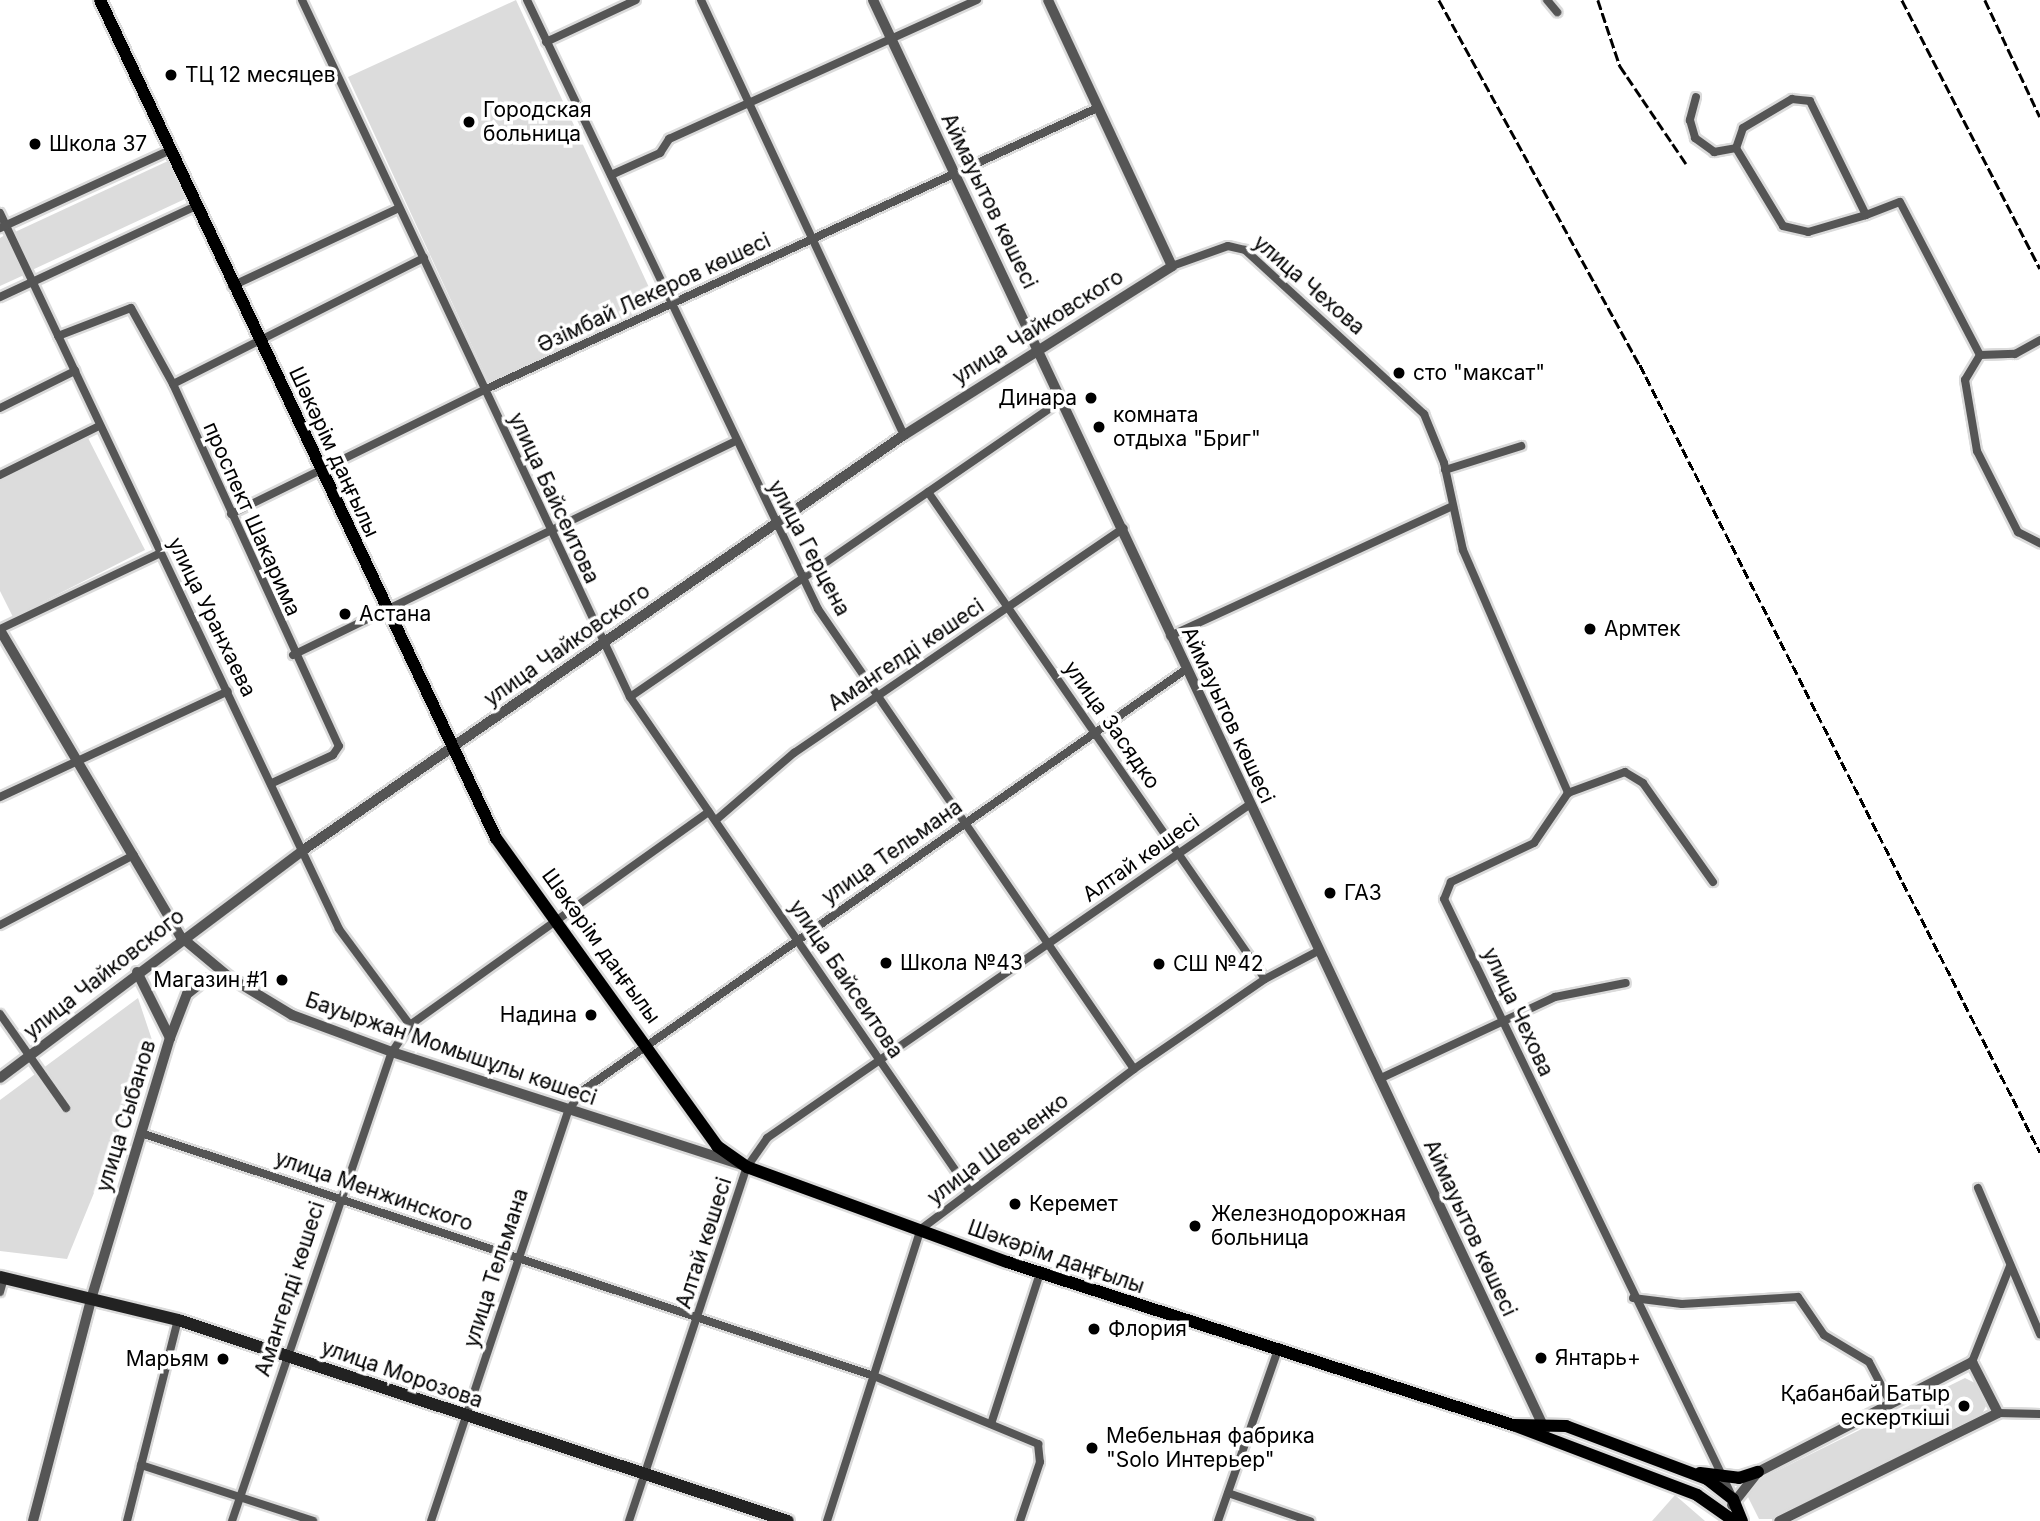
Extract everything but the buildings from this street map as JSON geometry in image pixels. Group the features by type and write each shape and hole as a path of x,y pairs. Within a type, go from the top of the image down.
{"main road":[{"name":"Шәкәрім даңғылы","path":"100,0 194,207 496,838 561,922 717,1146 747,1167 1040,1273 1279,1347 1513,1425 1553,1445 1697,1494 1734,1521"},
{"name":"улица Морозова","path":"2,1278 92,1296 178,1320 788,1521"},
{"name":"Шәкәрім даңғылы","path":"1513,1425 1540,1421 1685,1471 1733,1499"},
{"path":"1685,1471 1721,1475 1758,1472"},
{"name":"улица Чехова","path":"1733,1499 1742,1521"}],"street":[{"name":"улица Байсеитова","path":"302,0 548,530 629,697 799,939 969,1190"},
{"name":"улица Герцена","path":"527,0 734,442 802,579 878,695 1134,1069"},
{"path":"546,42 636,0"},
{"path":"701,0 904,435"},
{"name":"Аймауытов көшесі","path":"873,0 1124,528 1185,670 1553,1445"},
{"path":"611,175 660,153 669,139 977,0"},
{"path":"1048,0 1095,109 1172,266"},
{"path":"1547,0 1556,12"},
{"path":"1696,97 1690,120 1695,138 1714,152 1736,148"},
{"path":"1736,148 1749,123 1792,99 1810,101 1866,215"},
{"name":"Әзімбай Лекеров көшесі","path":"232,514 323,473 484,390 1095,109"},
{"path":"1736,148 1783,226 1808,232 1900,202 1980,355"},
{"path":"3,227 168,151"},
{"path":"0,297 194,207"},
{"path":"232,286 399,208"},
{"name":"улица Уранхаева","path":"0,213 3,227 33,282 339,929 410,1026"},
{"name":"улица Чехова","path":"1172,266 1228,246 1245,250 1424,414 1445,470 1463,550 1568,793 1534,843 1446,889 1444,899 1632,1297 1664,1348 1733,1499"},
{"path":"173,384 424,258"},
{"name":"улица Чайковского","path":"0,1078 181,937 302,851 904,435 1037,347 1172,266"},
{"name":"проспект Шакарима","path":"58,336 131,308 173,384 293,655 339,746 334,755 272,783"},
{"path":"1980,355 2015,354 2040,340"},
{"path":"1980,355 1965,380 1977,450 2018,532 2040,543"},
{"path":"0,408 75,371"},
{"path":"629,697 1062,400"},
{"path":"0,475 99,426"},
{"path":"293,655 734,442"},
{"path":"1445,470 1521,446"},
{"name":"улица Засядко","path":"928,492 1265,979"},
{"path":"1170,636 1452,506"},
{"name":"Амангелді көшесі","path":"716,820 794,753 1124,528"},
{"path":"0,629 161,553"},
{"name":"Бауыржан Момышұлы көшесі","path":"0,629 181,937 229,977 292,1015 392,1052 747,1167"},
{"name":"улица Тельмана","path":"430,1521 568,1111 595,1077 799,939 1185,670"},
{"path":"0,797 228,691"},
{"path":"1568,793 1625,772 1637,776 1713,882"},
{"name":"Алтай көшесі","path":"629,1521 747,1167 767,1139 1249,805"},
{"name":"Амангелді көшесі","path":"232,1521 339,1197 392,1052 410,1026 561,922 709,812"},
{"path":"0,925 134,855"},
{"name":"улица Шевченко","path":"827,1521 921,1230 969,1190 1134,1069 1265,979 1318,951"},
{"path":"137,972 170,1038"},
{"name":"улица Сыбанов","path":"33,1521 92,1296 170,1038 187,994 205,980 229,977"},
{"path":"1379,1079 1555,997 1626,983"},
{"path":"0,1014 66,1108"},
{"name":"улица Менжинского","path":"141,1133 874,1376 1038,1444 1040,1462 1020,1521"},
{"path":"1978,1188 2040,1334"},
{"path":"1734,1521 1733,1499 1758,1472 1972,1362 2011,1263"},
{"path":"991,1424 1040,1273"},
{"path":"0,1292 2,1278"},
{"path":"1632,1297 1682,1304 1798,1297 1824,1335 1869,1362 1890,1402"},
{"path":"127,1521 178,1320"},
{"path":"1219,1521 1279,1347"},
{"path":"1972,1362 1998,1413"},
{"path":"1779,1521 1998,1413 2040,1414"},
{"path":"141,1465 240,1495 313,1521"},
{"path":"1228,1493 1310,1521"}],"shaded area":[{"path":"516,0 659,309 491,387 348,77"},
{"path":"168,161 185,199 32,270 15,232"},
{"path":"5,235 24,275 0,286 0,238"},
{"path":"86,434 145,550 13,617 0,591 0,477"},
{"path":"138,998 154,1046 67,1259 0,1251 0,1100"},
{"path":"1965,1378 1977,1384 1986,1406 1980,1418 1774,1519 1759,1519 1747,1495 1754,1482"},
{"path":"1675,1495 1705,1521 1652,1521"}],"railway":[{"path":"1439,0 1640,365 2040,1152"},
{"path":"1598,0 1620,66 1687,165"},
{"path":"1902,0 2040,269"},
{"path":"1985,0 2040,117"}],"place":[{"name":"ТЦ 12 месяцев","path":"171,75"},
{"name":"Городская больница","path":"469,122"},
{"name":"Школа 37","path":"35,144"},
{"name":"сто \"максат\"","path":"1399,373"},
{"name":"Динара","path":"1091,398"},
{"name":"комната отдыха \"Бриг\"","path":"1099,427"},
{"name":"Астана","path":"345,614"},
{"name":"Армтек","path":"1590,629"},
{"name":"ГАЗ","path":"1330,893"},
{"name":"Школа №43","path":"886,963"},
{"name":"СШ №42","path":"1159,964"},
{"name":"Магазин #1","path":"282,980"},
{"name":"Надина","path":"591,1015"},
{"name":"Керемет","path":"1015,1204"},
{"name":"Железнодорожная больница","path":"1195,1226"},
{"name":"Флория","path":"1094,1329"},
{"name":"Янтарь+","path":"1541,1358"},
{"name":"Марьям","path":"223,1359"},
{"name":"Қабанбай Батыр ескерткіші","path":"1964,1406"},
{"name":"Мебельная фабрика \"Solo Интерьер\"","path":"1092,1448"}]}
